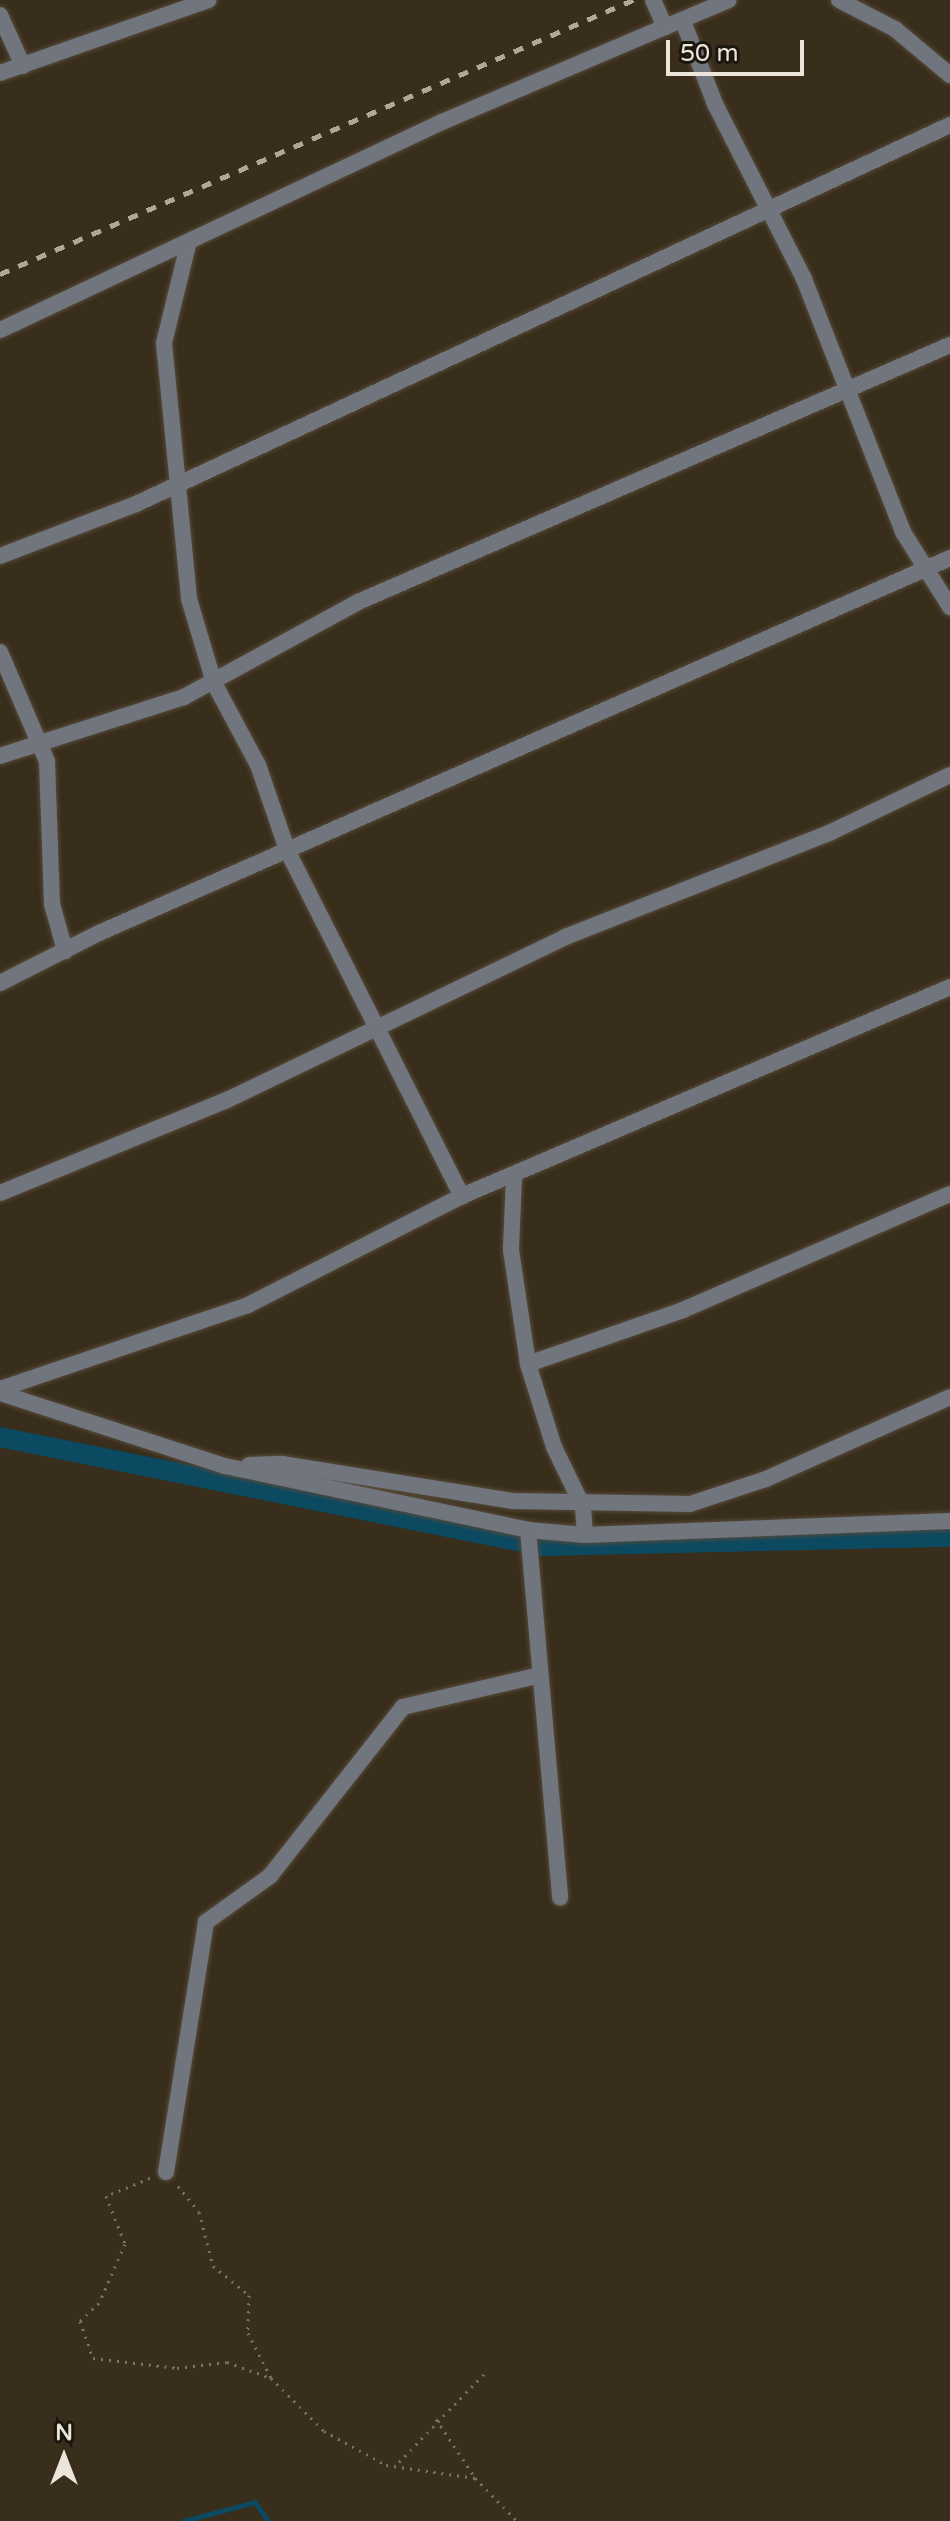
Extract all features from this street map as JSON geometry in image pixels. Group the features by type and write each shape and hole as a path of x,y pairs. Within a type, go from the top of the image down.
{"street":[{"path":"0,73 208,0"},
{"path":"653,0 665,27"},
{"path":"0,330 188,245 442,122 729,0"},
{"path":"839,0 895,29 950,75"},
{"path":"0,15 23,66"},
{"path":"683,21 767,208 804,279 843,391 903,532 930,567 950,607"},
{"path":"0,556 173,486 950,125"},
{"path":"188,245 164,343 173,486 189,599 214,683 258,765 288,852 462,1196"},
{"path":"0,756 214,683 358,602 950,345"},
{"path":"0,983 65,951 950,558"},
{"path":"0,652 40,740 52,904 65,951"},
{"path":"0,1193 227,1100 375,1025 950,775"},
{"path":"0,1391 248,1305 462,1196 514,1177 708,1086 950,987"},
{"path":"514,1177 511,1250 528,1364 554,1447 583,1507 585,1535"},
{"path":"528,1364 683,1310 950,1194"},
{"path":"0,1391 225,1466 528,1530 585,1535 950,1521"},
{"path":"225,1466 282,1464 583,1507 715,1499 950,1397"},
{"path":"528,1530 536,1676 560,1898"},
{"path":"166,2172 206,1922 270,1876 403,1707 536,1676"}],"path":[{"path":"271,2378 227,2362 177,2368 93,2358 80,2321 99,2303 125,2244 106,2196 166,2172 199,2212 213,2266 249,2295 248,2333 271,2378 324,2431 386,2465 399,2462 475,2478"},
{"path":"399,2462 436,2419 468,2397 485,2373"},
{"path":"436,2419 475,2478 517,2521"}],"waterway":[{"path":"0,1437 542,1546 950,1537"},
{"path":"183,2521 255,2502 268,2521"}],"railway":[{"path":"0,274 633,0"}]}
